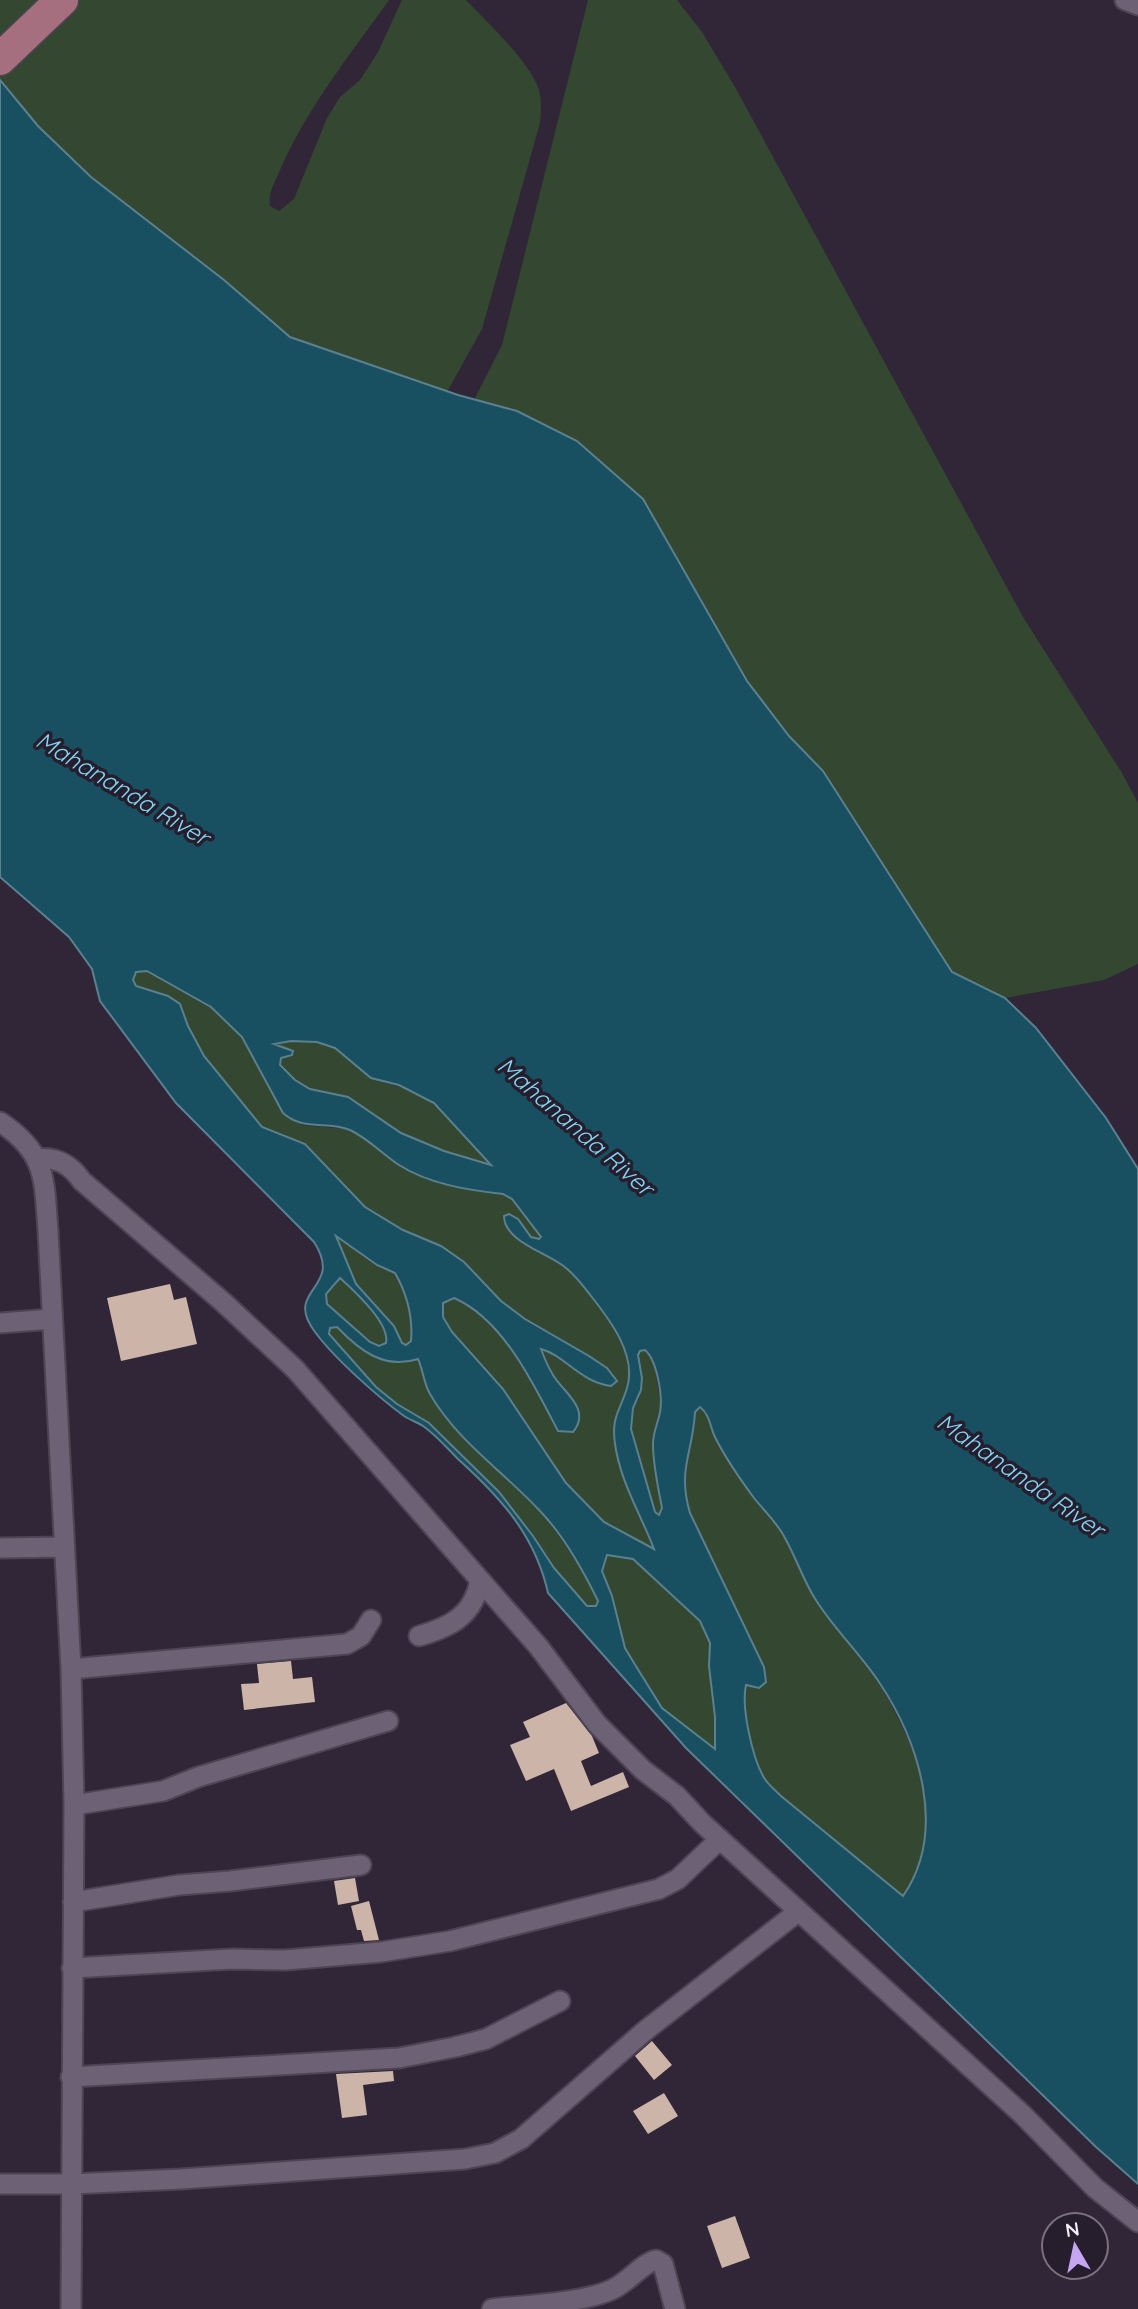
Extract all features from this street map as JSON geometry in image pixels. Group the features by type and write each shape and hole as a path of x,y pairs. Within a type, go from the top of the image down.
{"main road":[{"path":"0,60 62,0"}],"street":[{"path":"1125,0 1138,5"},
{"path":"0,1122 26,1142 37,1159 45,1193 71,1669 74,1805 71,2309"},
{"path":"37,1159 48,1157 72,1169 82,1181 295,1369 538,1646 597,1724 643,1770 677,1796 720,1839 1023,2115 1095,2188 1138,2222"},
{"path":"0,1323 52,1319"},
{"path":"0,1548 64,1547"},
{"path":"419,1636 444,1629 468,1610 476,1597 480,1580"},
{"path":"71,1669 348,1643 361,1636 371,1620"},
{"path":"74,1805 163,1791 198,1777 388,1721"},
{"path":"72,1968 232,1959 285,1960 381,1952 450,1941 659,1889 678,1879 720,1839"},
{"path":"73,1902 179,1885 361,1865"},
{"path":"0,2185 181,2179 465,2159 495,2153 521,2139 646,2030 799,1910"},
{"path":"71,2077 412,2056 486,2039 560,2001"},
{"path":"492,2309 576,2304 612,2290 636,2275 650,2261 656,2260 663,2264 676,2309"}],"green space":[{"path":"0,0 389,0 330,82 291,147 270,196 270,206 279,211 294,199 327,118 340,97 360,80 378,52 402,0 466,0 527,67 539,90 541,111 540,123 482,329 447,392 290,337 224,280 91,177 38,126 0,80"},
{"path":"588,0 677,0 702,32 735,87 1023,617 1122,773 1138,803 1138,964 1104,980 1005,998 952,972 823,771 789,736 747,681 517,411 474,400 502,345"},
{"path":"147,971 211,1007 242,1037 302,1125 348,1129 369,1141 395,1163 503,1194 512,1199 540,1239 531,1237 518,1219 509,1214 535,1248 568,1269 615,1329 625,1350 635,1507 654,1550 604,1522 566,1483 503,1389 452,1332 443,1317 443,1303 454,1298 483,1317 516,1358 544,1404 565,1388 554,1377 540,1348 601,1385 607,1368 525,1319 501,1301 464,1262 441,1246 403,1230 365,1207 305,1144 262,1127 204,1056 180,1004 136,986 133,980 136,972"},
{"path":"291,1041 317,1042 335,1048 384,1082 411,1090 434,1103 493,1166 444,1151 401,1133 348,1097 310,1089 295,1080 280,1065 281,1058 292,1055 292,1051 272,1044"},
{"path":"335,1235 370,1261 393,1271 400,1279 407,1295 410,1314 411,1341 406,1345 398,1337 394,1326 356,1284"},
{"path":"340,1278 376,1317 382,1326 386,1343 379,1347 370,1342 327,1304 325,1294"},
{"path":"337,1327 373,1356 395,1362 418,1359 429,1393 467,1441 542,1512 581,1568 598,1601 596,1606 587,1606 554,1568 499,1492 429,1423 397,1404 376,1387 329,1334 330,1328"},
{"path":"645,1350 654,1363 661,1405 653,1447 662,1508 658,1515 631,1429 633,1408 639,1399 642,1378 638,1355"},
{"path":"697,1407 706,1411 721,1446 740,1479 778,1525 875,1676 912,1748 923,1785 926,1822 920,1860 903,1896 781,1796 767,1782 759,1767 748,1731 745,1695 746,1685 752,1685 764,1667 690,1513 684,1495 684,1469"},
{"path":"607,1555 633,1559 700,1621 710,1643 715,1750 662,1708 625,1648 602,1571"}],"water":[{"name":"Mahananda River","path":"0,80 38,126 91,177 224,280 290,337 458,395 517,411 577,441 643,499 747,681 789,736 823,771 952,972 1005,998 1036,1028 1106,1118 1138,1169 1138,2184 1096,2147 686,1748 548,1593 542,1572 525,1535 502,1503 432,1433 382,1399 323,1342 307,1317 305,1306 323,1270 322,1258 314,1242 176,1103 100,1001 92,969 69,937 0,877","holes":["147,971 211,1007 242,1037 283,1113 291,1119 350,1130 411,1172 462,1188 503,1194 512,1199 541,1237 531,1237 518,1219 509,1214 504,1216 511,1233 573,1274 606,1316 625,1351 629,1376 615,1420 615,1444 626,1485 654,1549 604,1522 566,1483 503,1389 452,1332 443,1317 443,1303 454,1298 488,1321 515,1355 558,1431 573,1432 578,1424 578,1408 551,1372 541,1349 590,1379 611,1386 617,1381 607,1368 525,1319 501,1301 464,1262 441,1246 403,1230 365,1207 305,1144 262,1127 204,1056 180,1004 168,996 136,986 133,980 136,972","291,1041 317,1042 335,1048 371,1078 399,1085 434,1103 491,1165 444,1151 401,1133 348,1097 310,1089 295,1080 280,1065 281,1058 292,1055 293,1051 274,1044","336,1236 377,1265 395,1273 408,1306 411,1341 406,1345 402,1343 394,1326 356,1284","340,1278 377,1317 386,1335 386,1343 379,1346 370,1342 327,1304 326,1294","337,1327 363,1350 383,1360 406,1362 418,1359 426,1386 441,1411 557,1531 592,1589 598,1601 596,1606 587,1606 554,1568 499,1492 429,1423 397,1404 376,1387 329,1334 330,1328","645,1350 649,1355 660,1388 661,1405 653,1444 662,1508 659,1515 655,1512 631,1429 633,1408 641,1390 638,1355","700,1407 732,1467 783,1534 814,1597 879,1682 906,1732 923,1787 926,1816 924,1844 917,1871 903,1896 781,1796 763,1776 748,1731 745,1694 746,1685 759,1688 766,1682 764,1667 690,1513 686,1498 685,1473 695,1412","607,1555 633,1559 700,1621 710,1643 715,1749 662,1708 625,1648 612,1596 602,1571"]}],"building":[{"path":"170,1284 174,1300 186,1297 197,1344 121,1361 107,1298"},
{"path":"291,1661 293,1679 312,1677 315,1702 244,1710 241,1684 259,1683 257,1664"},
{"path":"566,1703 592,1736 599,1753 581,1761 591,1786 623,1772 629,1787 571,1811 554,1769 526,1781 510,1745 530,1737 523,1722"},
{"path":"355,1878 359,1901 338,1905 334,1881"},
{"path":"369,1901 379,1940 364,1941 361,1930 357,1930 351,1906"},
{"path":"652,2041 672,2065 654,2080 635,2056"},
{"path":"393,2071 394,2081 363,2085 367,2115 342,2118 336,2074"},
{"path":"664,2093 678,2116 648,2134 633,2111"},
{"path":"735,2216 750,2258 722,2268 707,2226"}]}
